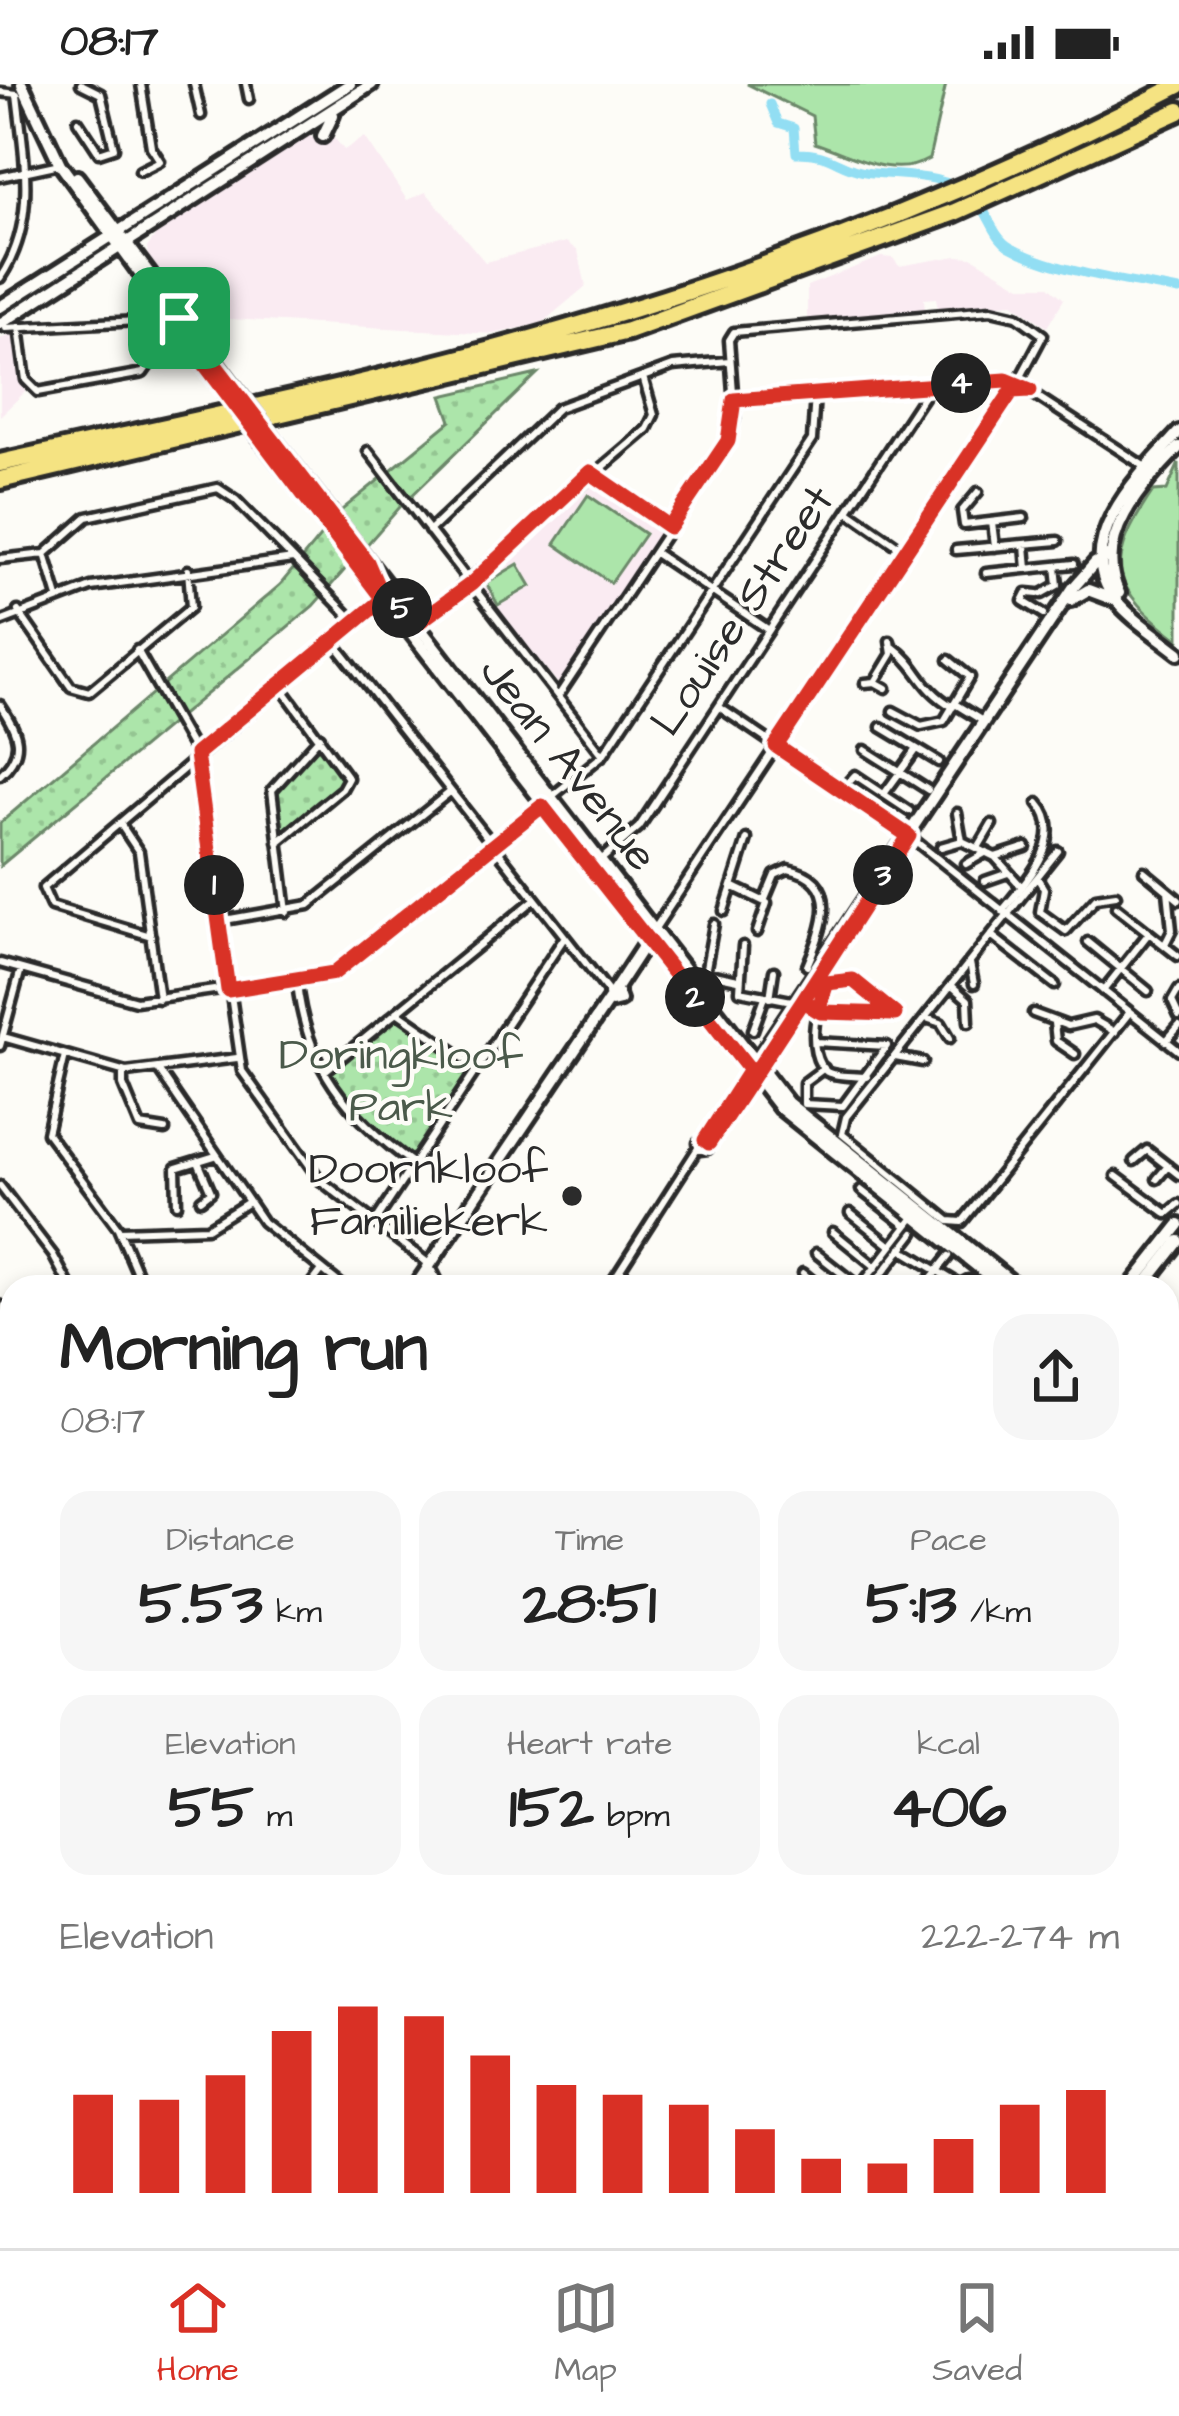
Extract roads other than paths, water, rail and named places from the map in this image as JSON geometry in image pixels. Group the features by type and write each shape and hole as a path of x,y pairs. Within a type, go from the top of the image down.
{"highway":[{"path":"0,480 628,331 955,212 986,188 1179,85"},
{"path":"0,463 621,313 1102,145 1179,106"}],"main road":[{"path":"0,307 350,84"},
{"path":"3,326 373,84"},
{"name":"Jean Avenue","path":"20,89 60,159 147,287 234,394"},
{"path":"323,136 327,121 344,104"},
{"path":"138,260 141,240 184,206"},
{"name":"Jean Avenue","path":"122,246 161,290 176,319 193,335 460,699 584,842 786,1113 1002,1275"},
{"path":"99,259 122,263 147,287"},
{"path":"161,290 178,304 201,310 193,322 193,335"},
{"path":"1120,604 1106,584 1107,524 1179,432"},
{"name":"Jean Avenue","path":"267,439 444,663 600,876 651,934"},
{"path":"1151,470 1179,447"},
{"path":"755,1069 984,722 1048,615 1105,557"},
{"path":"1105,557 1125,602 1179,650"},
{"path":"1048,615 1088,590 1120,604 1179,650"},
{"path":"444,663 442,669 460,699"},
{"path":"584,842 600,876"},
{"path":"423,1275 651,934"},
{"name":"Jean Avenue","path":"827,1142 911,1221 987,1275"},
{"path":"1139,1275 1179,1225"},
{"path":"1152,1275 1179,1241"},
{"path":"429,1265 433,1275"}],"street":[{"path":"78,121 99,153 113,150 100,94 94,86 80,84"},
{"path":"140,170 160,163 151,141 141,84"},
{"path":"194,84 201,115"},
{"path":"246,84 249,98"},
{"path":"86,96 94,86"},
{"path":"0,92 20,89 26,174 23,229 0,278"},
{"path":"0,177 26,174 60,159"},
{"path":"559,695 728,441 734,400 730,361 734,332 991,310 1017,316 1043,335 1018,382 651,934"},
{"path":"3,326 151,324 176,319"},
{"path":"19,327 26,380 38,392 143,374 150,363 151,324"},
{"path":"429,531 558,408 680,365 730,361"},
{"path":"418,629 590,472 651,424 643,377"},
{"path":"734,400 1018,382 1151,470"},
{"name":"Louise Street","path":"599,862 639,827 931,385"},
{"path":"1012,391 1030,390"},
{"path":"0,963 127,1000 297,982 334,973 603,755 812,440 815,394"},
{"path":"368,452 603,755"},
{"path":"590,472 670,527"},
{"path":"0,559 45,554 87,517 218,488 354,621"},
{"path":"978,492 964,507 961,523 1024,518"},
{"path":"849,512 905,551"},
{"path":"992,522 995,547"},
{"path":"956,550 1058,541"},
{"path":"1025,544 1027,569"},
{"path":"655,553 769,630"},
{"path":"45,554 58,597"},
{"path":"0,622 58,597 188,570 293,559"},
{"path":"986,573 1074,564"},
{"path":"1048,615 1023,601 1027,593 1040,594 1058,586 1056,566"},
{"path":"18,611 80,692 93,690 191,607 188,570"},
{"path":"1040,594 1048,615"},
{"path":"151,936 51,906 42,896 47,882 121,825 196,754 387,596"},
{"path":"332,640 564,938 614,993"},
{"path":"875,682 892,644 910,662 925,690 984,722"},
{"path":"137,650 196,754 237,1058 244,1076 320,1180 429,1265"},
{"path":"893,711 925,726 940,724 970,676 950,660"},
{"path":"865,683 886,688"},
{"path":"278,842 342,789 347,772 279,684"},
{"path":"0,705 14,727 19,747 15,760 0,775"},
{"path":"719,707 909,836 1179,1051"},
{"path":"881,728 939,761"},
{"path":"287,912 273,784 320,737"},
{"path":"884,794 916,749"},
{"path":"865,750 928,790"},
{"path":"841,790 854,775 909,811"},
{"path":"219,921 309,905 450,792"},
{"path":"1038,803 1046,818 1045,848 991,935 843,1121 842,1134 949,1221 959,1223 1130,1012"},
{"path":"957,813 962,841"},
{"path":"979,846 992,824"},
{"path":"121,825 140,851 159,999"},
{"path":"724,911 748,839"},
{"path":"941,847 962,841 979,846 1022,886"},
{"path":"966,864 1026,847"},
{"path":"1005,913 1058,851"},
{"path":"757,932 778,873 796,870 823,892 827,918 807,966"},
{"path":"1144,871 1179,900"},
{"path":"985,881 1008,874"},
{"path":"1036,878 1044,889 1040,911 1066,931 1096,898 1116,895"},
{"path":"734,887 765,899"},
{"path":"1164,945 1172,930 1168,891"},
{"path":"326,1071 534,900"},
{"path":"1116,907 1178,956"},
{"path":"827,918 847,930"},
{"path":"714,924 705,973 738,980"},
{"path":"1103,991 1149,934"},
{"path":"991,935 1055,985"},
{"path":"375,1222 564,938"},
{"path":"1088,943 1148,991"},
{"path":"743,946 740,991 800,1001 818,1010 895,1014 864,985 847,979 827,983 818,1010 816,1042 824,1068"},
{"path":"970,963 974,984"},
{"path":"21,970 2,1041 123,1071 237,1058"},
{"path":"753,1030 774,971"},
{"path":"297,982 304,1035 326,1071 366,1128 414,1164"},
{"path":"952,986 968,1000 969,1022"},
{"path":"1179,988 1172,1001 1179,1016"},
{"path":"397,1012 478,1068"},
{"path":"1033,1013 1072,1026 1094,1020 1115,1031"},
{"path":"926,1018 944,1026 950,1038"},
{"path":"1054,1023 1054,1040 1075,1054"},
{"path":"1166,1041 1179,1025"},
{"path":"816,1042 886,1045 867,1077 845,1105 805,1105 804,1083 824,1068 867,1077"},
{"path":"65,1055 46,1132 120,1231 138,1275"},
{"path":"895,1058 923,1062"},
{"path":"158,1069 270,1229 328,1275"},
{"path":"617,1275 755,1069"},
{"path":"123,1071 123,1085 140,1126 165,1130"},
{"path":"1134,1161 1147,1150 1179,1174"},
{"path":"176,1204 176,1168 215,1156"},
{"path":"199,1164 211,1192 201,1200"},
{"path":"1156,1179 1168,1166"},
{"path":"1116,1176 1167,1214 1179,1204"},
{"path":"0,1186 64,1275"},
{"path":"861,1190 911,1221 869,1275"},
{"path":"120,1231 207,1228 248,1202"},
{"path":"850,1213 891,1246"},
{"path":"833,1232 876,1267"},
{"path":"881,1275 914,1233"},
{"path":"901,1250 943,1275"},
{"path":"816,1252 844,1275"},
{"path":"934,1275 949,1256"},
{"path":"318,1275 322,1270"},
{"path":"620,1271 625,1275"}],"waterway":[{"path":"770,104 778,123 794,128 796,153 818,155 865,172 948,183 972,196 1004,242 1028,256 1092,275 1179,291"}],"place":[{"name":"Doornkloof Familiekerk","path":"572,1196"}],"park label":[{"name":"Doringkloof Park","path":"401,1082"}]}
